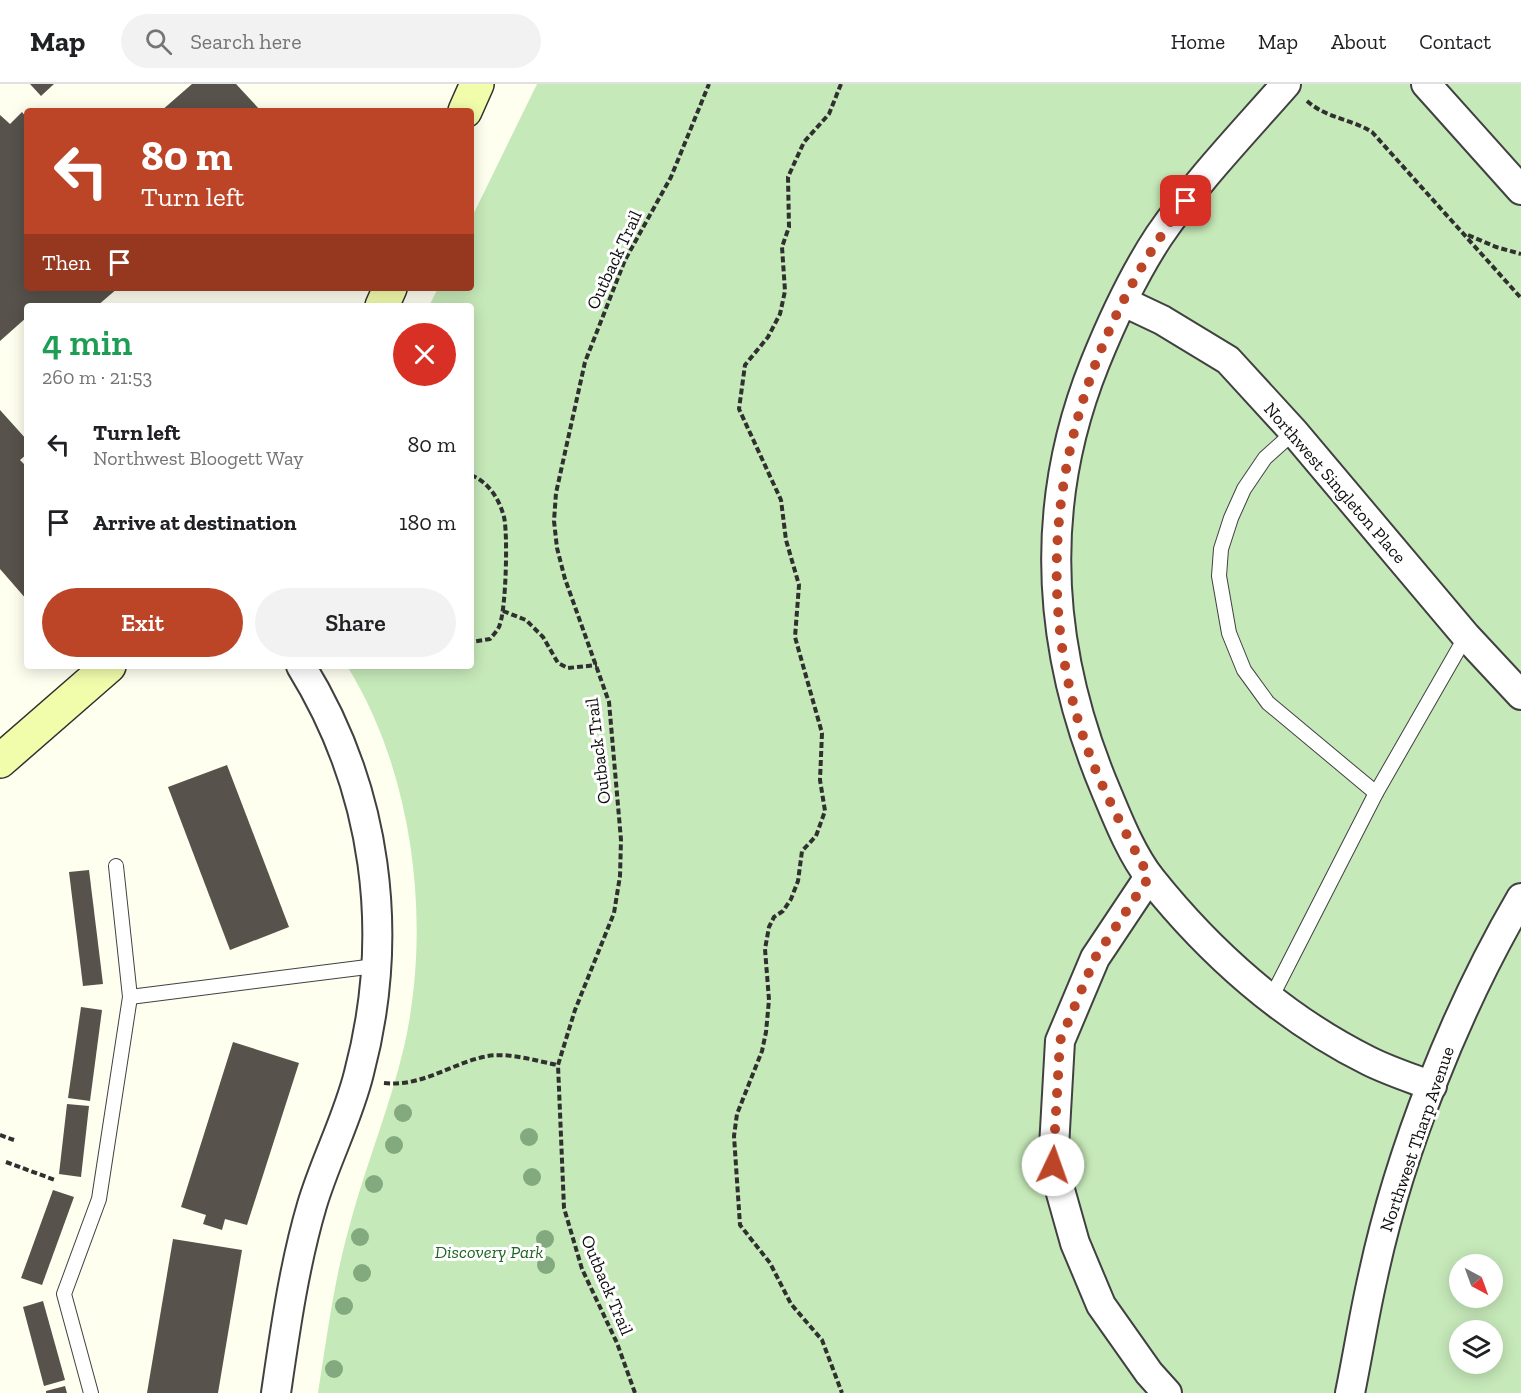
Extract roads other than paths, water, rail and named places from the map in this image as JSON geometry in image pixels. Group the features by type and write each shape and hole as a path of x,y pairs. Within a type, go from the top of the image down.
{"street":[{"path":"466,108 477,84"},
{"path":"1286,84 1214,165 1158,237 1095,364 1074,427 1058,511 1055,594 1067,675 1085,741 1115,813 1149,877 1209,943 1270,1000 1322,1035 1370,1062 1432,1086"},
{"path":"1426,84 1521,190"},
{"name":"Northwest Singleton Place","path":"1124,302 1162,320 1228,360 1294,432 1466,636 1521,695"},
{"path":"0,761 106,669"},
{"path":"276,1393 286,1324 312,1206 359,1076 372,1020 375,966 377,900 369,834 350,766 320,697 303,669"},
{"path":"1149,877 1095,958 1060,1041 1053,1165 1076,1243 1101,1305 1149,1373 1167,1393"},
{"name":"Northwest Tharp Avenue","path":"1350,1393 1373,1274 1399,1181 1432,1086 1466,1005 1521,898"}],"lane":[{"path":"1294,432 1265,458 1244,489 1231,518 1221,549 1219,576 1229,633 1244,670 1268,703 1376,793"},
{"path":"1270,1000 1376,793 1466,636"},
{"path":"91,1393 63,1294 99,1199 130,997 116,866"},
{"path":"130,997 375,966"}],"park label":[{"name":"Discovery Park","path":"489,1252"}]}
